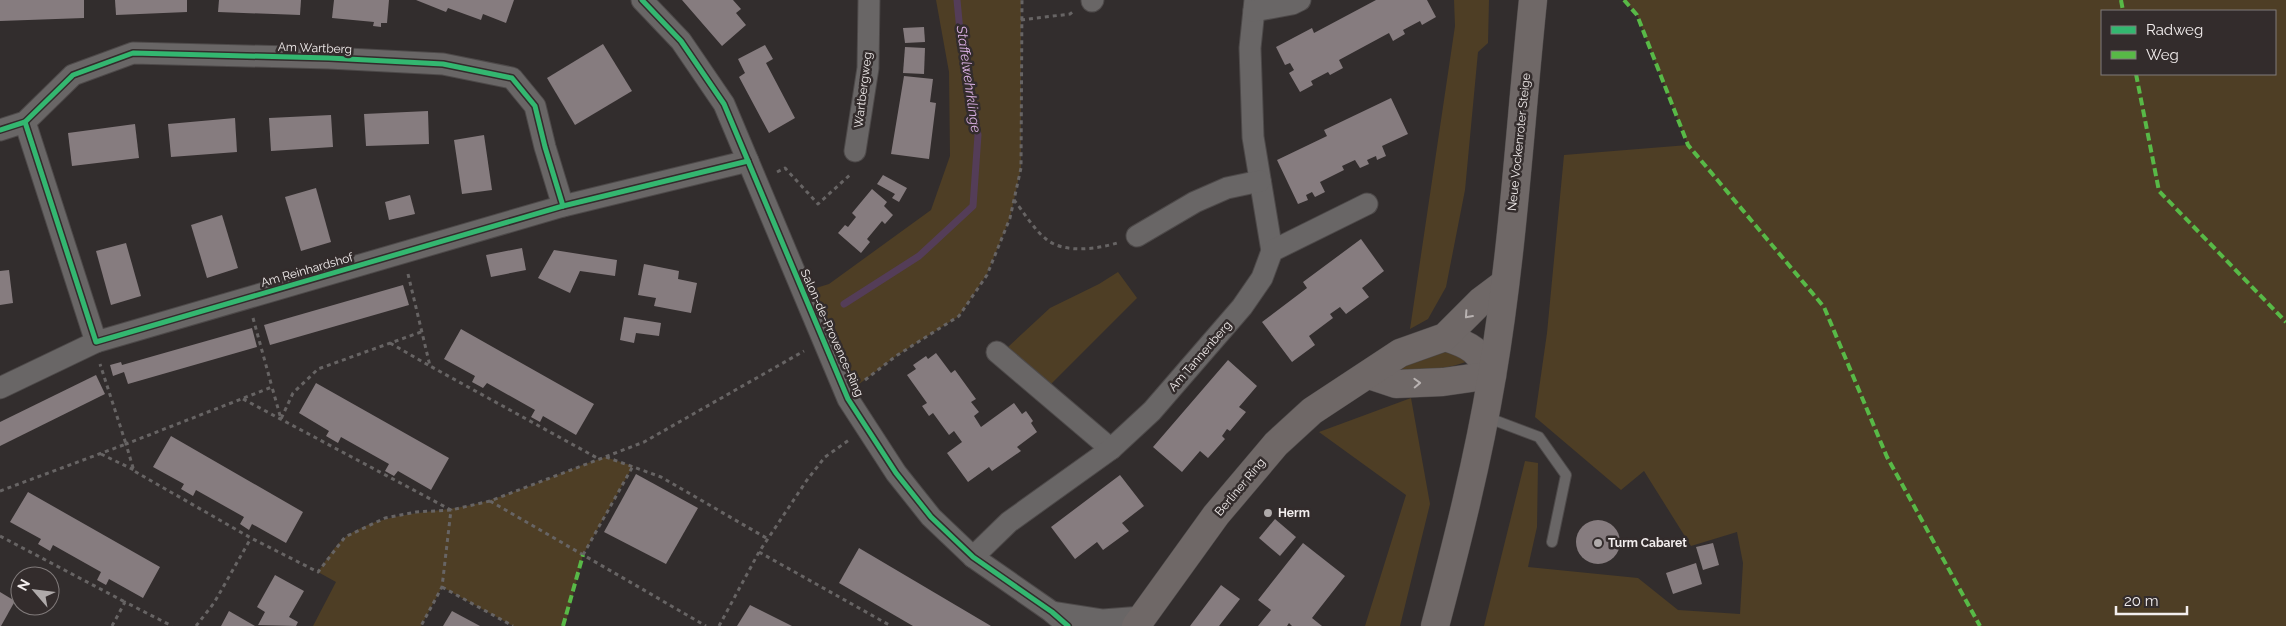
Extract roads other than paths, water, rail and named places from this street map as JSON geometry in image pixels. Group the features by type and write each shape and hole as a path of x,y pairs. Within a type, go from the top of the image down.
{"street":[{"name":"Salon-de-Provence-Ring","path":"642,0 681,41 724,104 846,394 896,474 931,517 973,557 1052,612 1068,626"},
{"name":"Wartbergweg","path":"856,150 868,68 869,0"},
{"path":"1300,0 1292,4 1254,5 1250,48 1253,136 1272,251 1367,204"},
{"name":"Neue Vockenroter Steige","path":"1435,626 1453,556 1492,375 1505,284 1533,0"},
{"name":"Am Wartberg","path":"0,130 25,122 73,75 134,53 329,58 443,64 512,78 535,106 545,148 563,206"},
{"path":"25,122 97,350"},
{"name":"Am Reinhardshof","path":"0,388 97,350 563,206 748,161"},
{"path":"1137,236 1195,202 1227,188 1260,181"},
{"name":"Am Tannenberg","path":"973,557 1009,522 1112,448 1152,411 1242,307 1262,278 1272,251"},
{"name":"Berliner Ring","path":"1139,622 1216,515 1276,444 1312,411 1400,353 1445,337 1481,301 1505,284"},
{"path":"1369,375 1396,384 1443,382 1492,375 1479,353 1464,343 1445,337"},
{"path":"996,352 1112,448"},
{"name":"Salon-de-Provence-Ring","path":"1052,612 1103,620 1139,622"}],"lane":[{"path":"1484,416 1539,437 1566,474 1552,542"}],"waterway":[{"name":"Staffelwehrklinge","path":"844,304 919,256 973,206 978,135 960,31 957,0"}],"place":[{"name":"Herm","path":"1268,513"},
{"name":"Turm Cabaret","path":"1598,543"}]}
